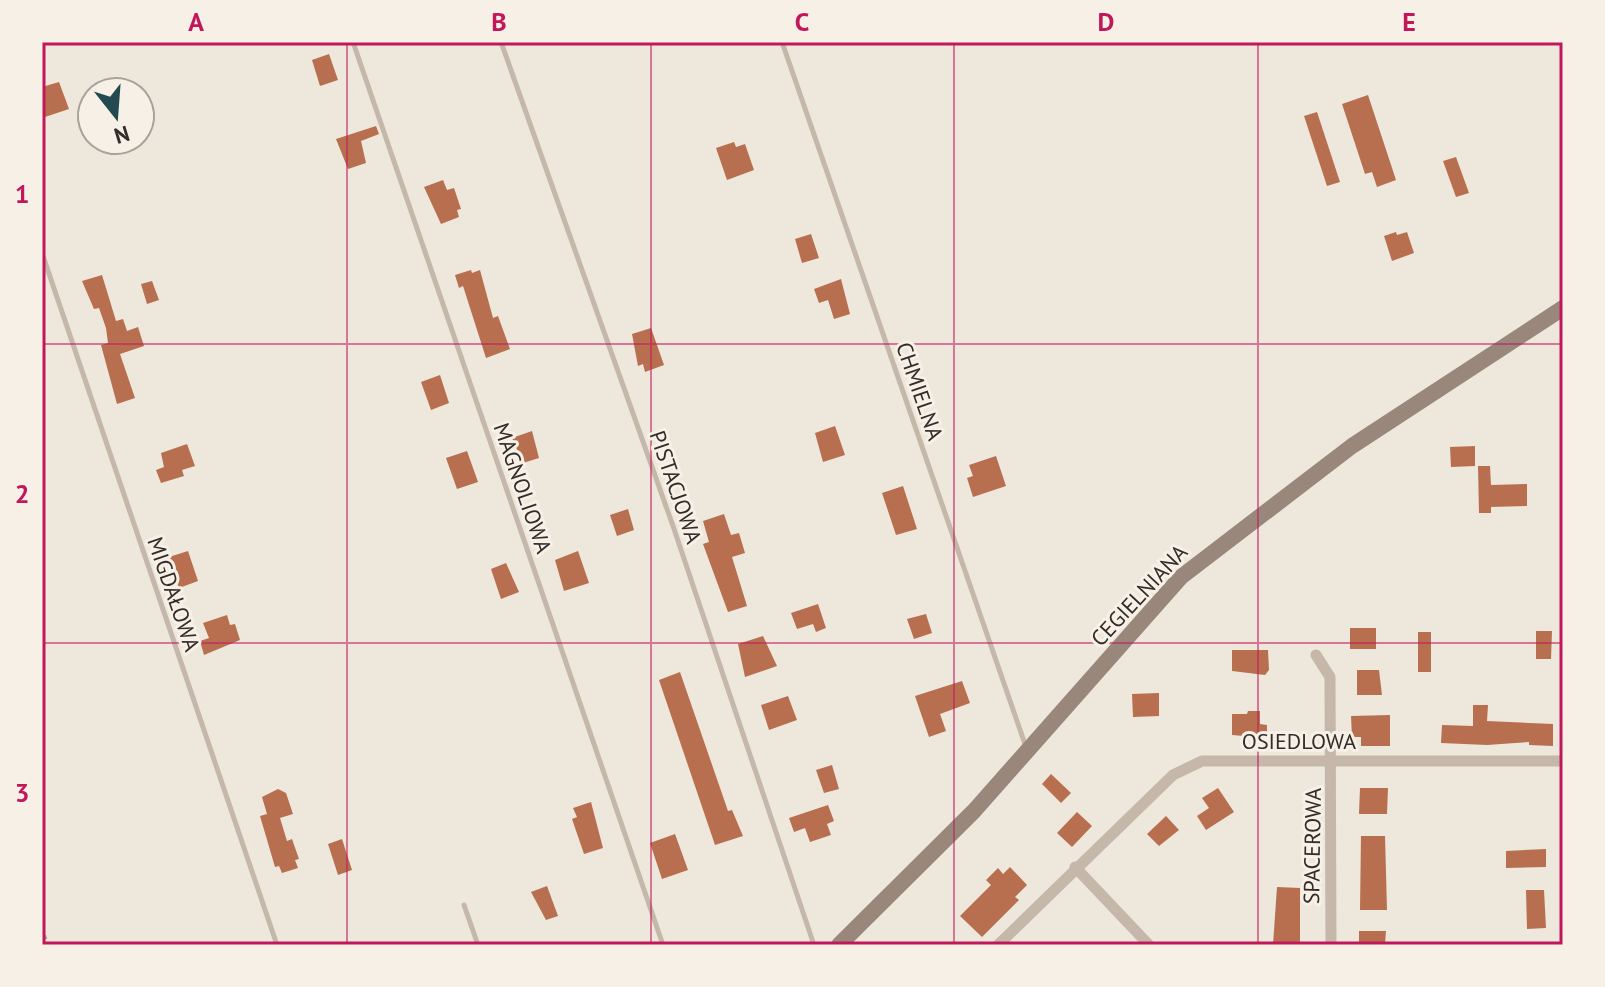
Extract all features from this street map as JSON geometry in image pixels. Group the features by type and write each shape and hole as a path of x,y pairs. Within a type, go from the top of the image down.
{"street":[{"name":"CEGIELNIANA","path":"839,945 974,811 1164,596 1217,546 1412,403 1563,308"},
{"name":"SPACEROWA","path":"1316,655 1330,677 1333,761 1331,945"},
{"name":"OSIEDLOWA","path":"998,945 1173,775 1202,761 1563,761"},
{"path":"1075,867 1149,945"}],"lane":[{"name":"MAGNOLIOWA","path":"353,42 663,945"},
{"name":"PISTACJOWA","path":"501,42 678,541 814,945"},
{"name":"CHMIELNA","path":"782,42 1027,751"},
{"name":"MIGDAŁOWA","path":"42,253 277,945"},
{"path":"464,905 478,945"}],"path":[{"path":"42,928 48,945"}],"building":[{"path":"329,54 338,80 320,86 312,60"},
{"path":"59,82 69,109 42,118 42,87"},
{"path":"1368,95 1396,180 1377,187 1372,172 1365,174 1342,104"},
{"path":"1317,112 1340,182 1327,186 1304,116"},
{"path":"376,126 379,134 361,141 366,163 348,169 336,139"},
{"path":"734,142 736,147 745,144 754,170 727,180 716,148"},
{"path":"1456,157 1469,193 1456,197 1443,161"},
{"path":"443,180 447,190 454,188 461,209 457,210 459,217 441,224 424,187"},
{"path":"1396,232 1397,235 1407,232 1414,253 1392,261 1384,236"},
{"path":"811,234 819,258 802,263 795,239"},
{"path":"471,270 472,273 480,270 493,318 498,316 510,349 486,358 463,286 459,288 455,275"},
{"path":"102,275 116,321 123,319 127,331 138,327 144,346 120,354 135,398 117,404 101,345 108,343 106,328 99,308 94,309 82,281"},
{"path":"841,279 850,314 834,319 828,300 819,303 814,289"},
{"path":"152,281 159,300 147,304 141,284"},
{"path":"651,328 664,365 645,372 643,364 638,366 632,334"},
{"path":"440,375 449,403 431,410 421,382"},
{"path":"835,426 845,455 823,462 815,433"},
{"path":"532,431 539,458 523,463 512,438"},
{"path":"187,444 195,466 182,470 184,476 161,483 156,470 164,467 161,453"},
{"path":"1475,446 1475,466 1451,467 1450,447"},
{"path":"467,451 478,482 457,489 446,458"},
{"path":"996,456 1006,486 973,497 967,478 973,476 969,465"},
{"path":"1478,466 1490,466 1491,485 1527,484 1527,506 1491,507 1491,513 1479,513"},
{"path":"903,486 917,529 896,535 882,493"},
{"path":"628,509 634,530 617,536 610,515"},
{"path":"724,514 731,535 739,533 745,553 732,557 747,606 728,612 703,544 709,542 703,521"},
{"path":"188,551 198,581 179,588 169,557"},
{"path":"578,551 589,583 564,591 555,560"},
{"path":"506,563 519,592 501,599 491,569"},
{"path":"818,604 826,628 816,632 813,624 797,629 791,613"},
{"path":"926,614 932,633 914,639 907,619"},
{"path":"227,615 230,625 235,624 240,640 204,655 200,641 209,638 203,623"},
{"path":"1350,628 1376,628 1376,649 1350,649"},
{"path":"1536,631 1552,631 1551,659 1536,659"},
{"path":"1418,632 1431,632 1431,672 1418,672"},
{"path":"763,636 777,666 745,677 738,644"},
{"path":"1232,650 1268,650 1269,670 1265,675 1232,671"},
{"path":"1357,670 1379,670 1382,695 1357,695"},
{"path":"680,672 728,811 732,810 743,836 715,845 659,680"},
{"path":"962,681 970,703 940,714 946,731 929,737 915,696"},
{"path":"1159,693 1159,716 1133,717 1132,694"},
{"path":"788,696 797,720 769,730 761,705"},
{"path":"1473,705 1488,705 1487,721 1553,724 1553,746 1529,745 1529,742 1487,745 1441,743 1442,725 1473,726"},
{"path":"1248,711 1260,711 1260,724 1267,725 1267,738 1232,735 1232,714 1247,714"},
{"path":"1390,715 1390,746 1361,746 1361,737 1352,737 1351,716"},
{"path":"832,765 839,789 824,793 816,770"},
{"path":"1051,774 1071,793 1061,803 1042,784"},
{"path":"1218,788 1234,812 1206,830 1197,816 1209,808 1202,798"},
{"path":"1360,788 1388,788 1387,814 1359,814"},
{"path":"278,789 286,793 293,814 280,818 287,841 292,839 299,859 295,860 298,868 282,873 279,866 275,867 260,816 267,814 262,797"},
{"path":"591,802 603,848 584,854 572,819 577,817 573,808"},
{"path":"828,805 834,821 827,824 831,835 810,842 805,828 794,832 789,818"},
{"path":"1077,812 1092,826 1072,847 1057,833"},
{"path":"1166,816 1179,830 1159,846 1147,834"},
{"path":"675,834 688,870 662,879 650,843"},
{"path":"1361,836 1385,836 1387,910 1360,910"},
{"path":"342,839 352,870 338,875 328,844"},
{"path":"1546,849 1546,867 1506,868 1506,851"},
{"path":"1010,867 1027,885 1015,897 1019,900 982,937 960,916 991,885 986,880 998,868 1003,874"},
{"path":"547,886 558,916 546,920 531,892"},
{"path":"1277,887 1300,888 1300,945 1273,945"},
{"path":"1526,890 1544,890 1546,928 1527,929"},
{"path":"1359,931 1386,931 1385,944 1359,944"}]}
